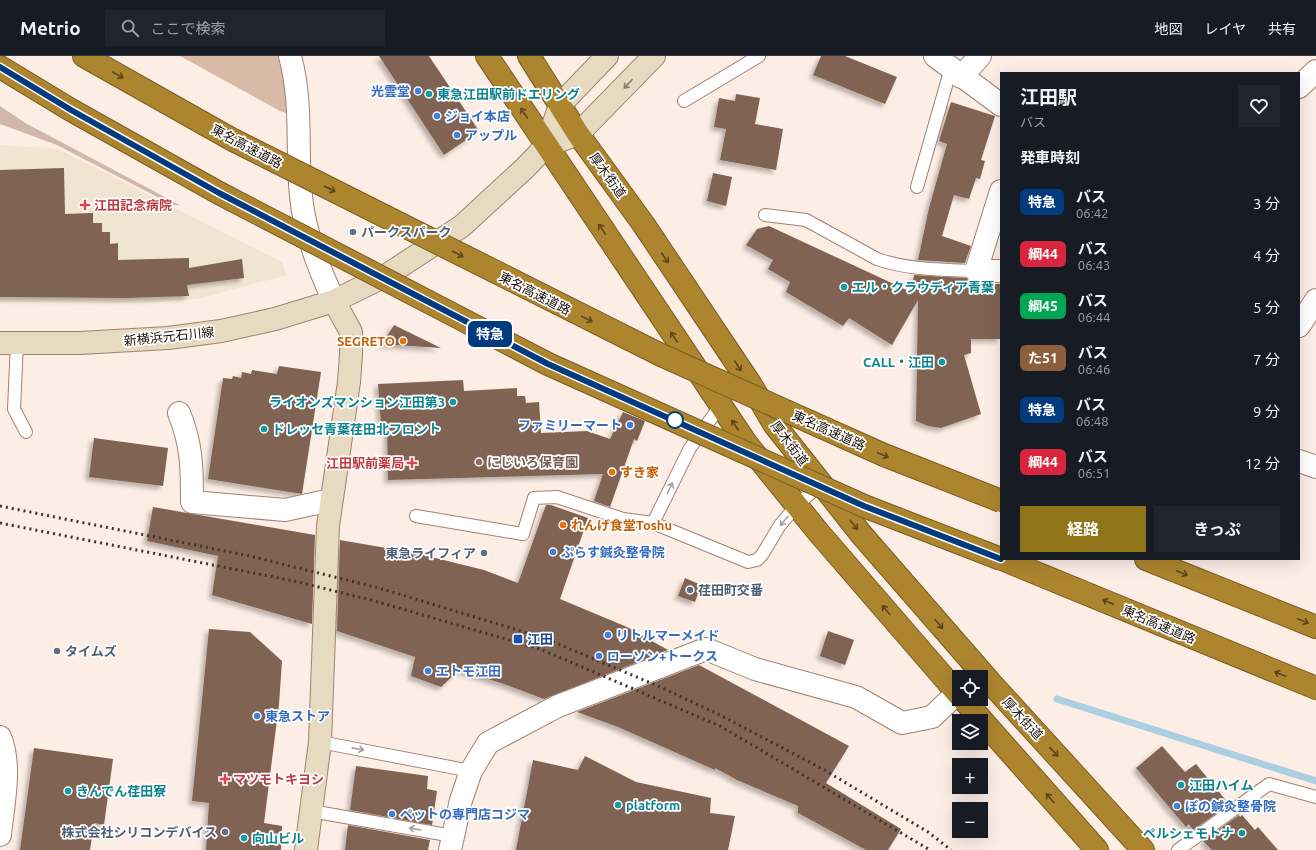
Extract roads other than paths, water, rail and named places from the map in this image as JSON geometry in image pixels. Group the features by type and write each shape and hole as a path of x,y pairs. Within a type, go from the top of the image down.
{"highway":[{"name":"東名高速道路","path":"84,56 233,140 661,355 884,455 1000,502"},
{"path":"487,56 746,443 952,687"},
{"name":"厚木街道","path":"529,56 578,134 644,225 751,386 774,424 861,534 989,681 1143,850"},
{"name":"東名高速道路","path":"0,67 71,110 219,193 548,364 864,506 1000,558"},
{"path":"1148,560 1316,627"},
{"name":"東名高速道路","path":"1008,561 1316,688"},
{"path":"969,706 1097,850"}],"street":[{"path":"290,56 297,88 301,197 319,270 351,332 349,382 331,500 327,544 320,742 306,850"},
{"path":"546,146 560,105 607,56"},
{"path":"546,146 578,134 654,56"},
{"path":"949,67 980,56"},
{"path":"949,67 1000,104"},
{"path":"1300,86 1316,71"},
{"name":"新横浜元石川線","path":"8,343 125,342 168,338 221,331 275,319 334,301 387,275 462,226 525,168 546,146"},
{"path":"1000,194 976,271 1000,271"},
{"path":"1300,324 1316,300"},
{"path":"179,413 190,443 192,464 192,502 285,510 331,500"},
{"path":"1300,461 1316,467"},
{"path":"452,843 460,800 471,770 488,743 558,706 706,649 755,669 856,698 902,723 932,717 952,702"},
{"path":"0,737 5,751 4,791 0,835"}],"lane":[{"path":"684,101 759,56"},
{"path":"917,187 949,67"},
{"path":"765,216 806,220 877,259 889,263 933,270 976,271"},
{"path":"8,343 14,409 26,432"},
{"path":"653,523 690,448 720,403 751,386"},
{"path":"416,516 523,534 534,498 557,497 623,519 653,523 748,562 757,560 762,555 780,525 797,505 821,484"},
{"path":"320,742 471,770"},
{"path":"1178,850 1269,784 1316,797"},
{"path":"311,811 452,843"}],"waterway":[{"path":"1057,699 1316,781"}],"railway":[{"path":"0,506 250,556 379,588 544,638 658,686 716,713 821,768 928,832 951,850"},
{"path":"0,523 294,581 371,600 540,649 720,726 930,850"}],"place":[{"name":"光雲堂","path":"418,91"},
{"name":"東急江田駅前ドエリング","path":"429,94"},
{"name":"ジョイ本店","path":"437,116"},
{"name":"アップル","path":"457,135"},
{"name":"江田記念病院","path":"85,205"},
{"name":"パークスパーク","path":"353,232"},
{"name":"エル・クラウディア青葉","path":"844,287"},
{"name":"SEGRETO","path":"403,341"},
{"name":"CALL・江田","path":"942,362"},
{"name":"ライオンズマンション江田第3","path":"453,402"},
{"name":"ファミリーマート","path":"630,425"},
{"name":"ドレッセ青葉荏田北フロント","path":"264,429"},
{"name":"にじいろ保育園","path":"479,462"},
{"name":"江田駅前薬局","path":"412,463"},
{"name":"すき家","path":"612,472"},
{"name":"れんげ食堂Toshu","path":"563,525"},
{"name":"ぷらす鍼灸整骨院","path":"553,552"},
{"name":"東急ライフィア","path":"484,553"},
{"name":"荏田町交番","path":"690,590"},
{"name":"リトルマーメイド","path":"608,635"},
{"name":"江田","path":"518,639"},
{"name":"タイムズ","path":"57,651"},
{"name":"ローソン+トークス","path":"599,656"},
{"name":"エトモ江田","path":"428,671"},
{"name":"東急ストア","path":"257,716"},
{"name":"マツモトキヨシ","path":"225,779"},
{"name":"江田ハイム","path":"1181,785"},
{"name":"きんでん荏田寮","path":"68,791"},
{"name":"platform","path":"618,805"},
{"name":"ぽの鍼灸整骨院","path":"1177,806"},
{"name":"ペットの専門店コジマ","path":"392,814"},
{"name":"株式会社シリコンデバイス","path":"225,832"},
{"name":"ペルシェモトナ","path":"1242,833"},
{"name":"向山ビル","path":"244,838"}]}
